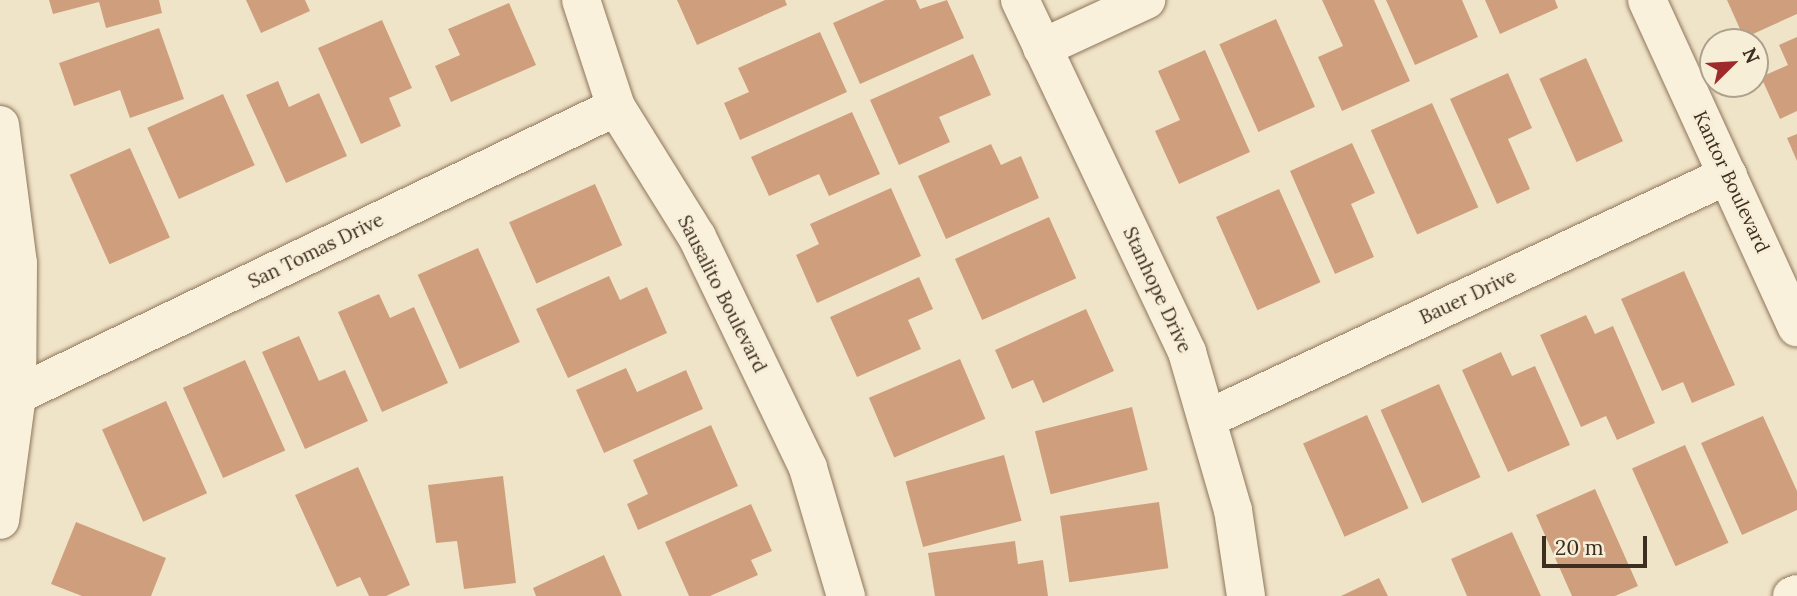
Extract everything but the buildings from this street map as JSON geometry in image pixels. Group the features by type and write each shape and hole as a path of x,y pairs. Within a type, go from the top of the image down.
{"street":[{"name":"Sausalito Boulevard","path":"580,0 616,107 697,237 808,468 846,596"},
{"name":"Stanhope Drive","path":"1020,0 1187,352 1233,510 1245,596"},
{"path":"1042,48 1146,0"},
{"name":"Kantor Boulevard","path":"1647,0 1797,327"},
{"name":"San Tomas Drive","path":"17,395 616,107"},
{"path":"0,125 18,263 17,395 0,520"},
{"name":"Bauer Drive","path":"1208,419 1728,175"},
{"path":"1792,596 1797,594"}]}
